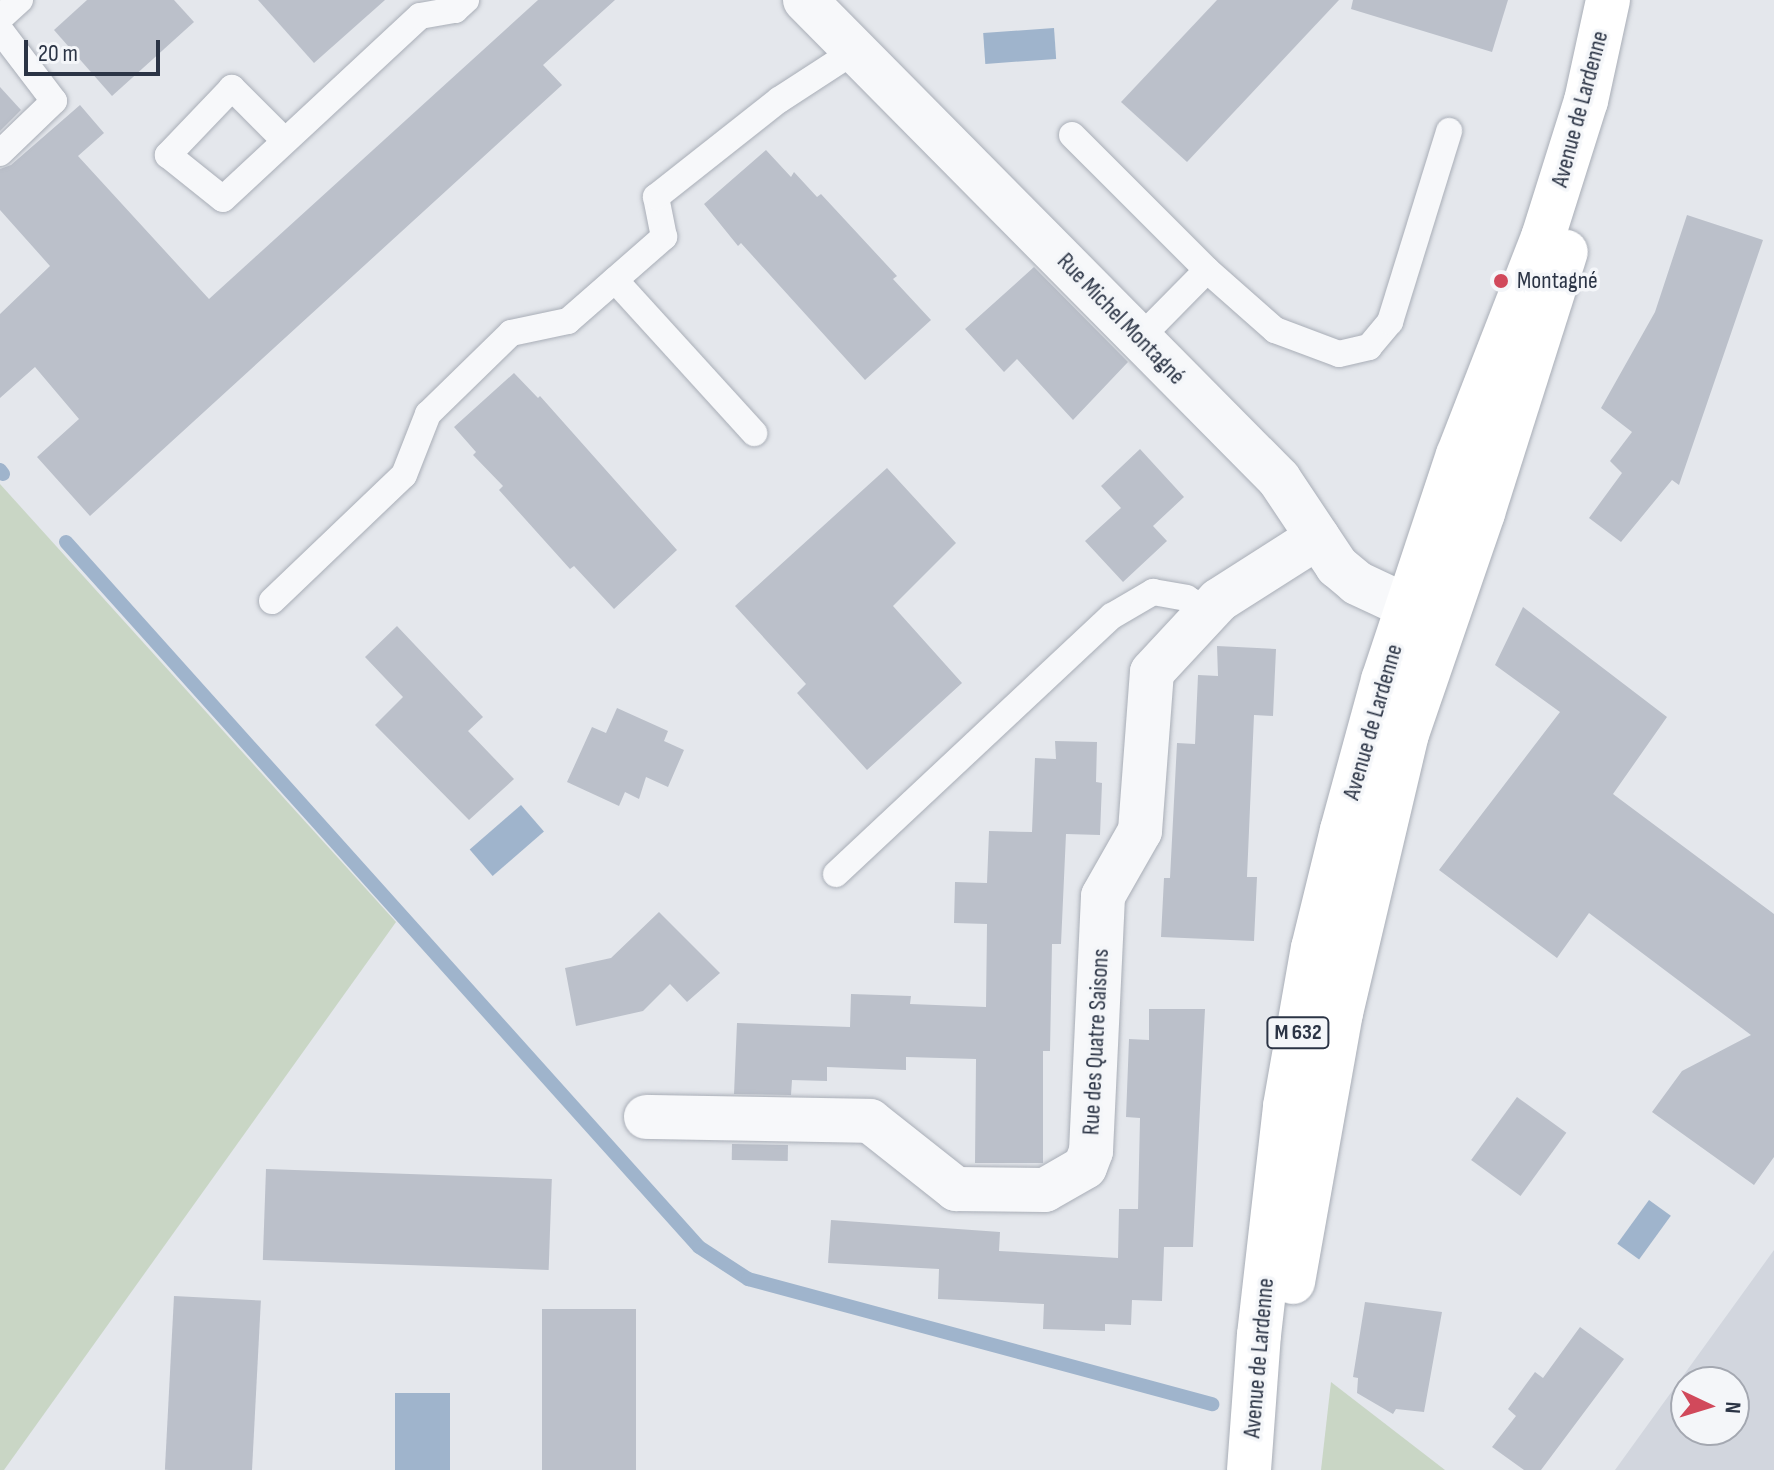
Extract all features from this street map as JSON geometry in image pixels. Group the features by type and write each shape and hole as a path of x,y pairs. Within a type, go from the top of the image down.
{"main road":[{"name":"Avenue de Lardenne","path":"1276,1470 1283,1359 1296,1259 1341,1013 1407,734 1425,612 1458,455 1543,237 1586,101 1608,0"},
{"name":"Avenue de Lardenne","path":"1249,1470 1259,1335 1285,1106 1313,948 1346,815 1425,612 1483,513 1564,261 1638,0"}],"street":[{"name":"Rue Michel Montagné","path":"805,0 1279,479 1337,566 1357,583 1425,612"},
{"name":"Rue des Quatre Saisons","path":"646,1117 870,1121 956,1189 1045,1190 1085,1167 1091,1151 1103,896 1140,831 1152,672 1219,600 1318,537"}],"lane":[{"path":"0,18 20,0"},
{"path":"284,140 420,16 455,10 466,0"},
{"path":"0,30 54,101 0,153"},
{"path":"272,601 404,475 428,414 511,333 568,321 664,237 656,197 779,100 856,50"},
{"path":"1072,135 1207,270 1275,330 1339,354 1369,347 1390,322 1449,131"},
{"path":"1140,338 1207,270"},
{"path":"615,280 754,433"},
{"path":"836,874 1112,616 1153,592 1186,598 1209,611"}],"shaded area":[{"path":"1774,1250 1774,1470 1615,1470 1670,1394 1670,1446 1750,1446 1750,1366 1690,1366"}],"green space":[{"path":"0,484 396,922 4,1470 0,1470"},
{"path":"1331,1382 1445,1470 1321,1470"}],"water":[{"path":"1054,28 1056,59 985,64 983,33"},
{"path":"521,805 544,831 493,876 470,850"},
{"path":"1649,1200 1671,1216 1639,1260 1617,1244"},
{"path":"395,1393 450,1393 450,1470 395,1470"}],"building":[{"path":"87,0 174,0 194,22 112,96 54,30"},
{"path":"258,0 385,0 314,63"},
{"path":"538,0 615,0 543,65 562,85 90,516 37,457 79,419 35,367 0,398 0,314 50,266 0,210 0,169 11,165 80,105 104,133 78,156 209,299"},
{"path":"1217,0 1339,0 1187,162 1121,102"},
{"path":"1353,0 1508,0 1492,52 1351,9"},
{"path":"0,87 21,110 0,131"},
{"path":"766,150 791,177 794,172 817,197 821,194 897,276 893,279 931,320 865,380 741,243 738,246 704,204"},
{"path":"1687,215 1763,240 1679,485 1672,480 1621,542 1589,518 1622,473 1610,461 1632,432 1601,408 1655,312"},
{"path":"1034,267 1128,362 1073,420 1017,359 1004,372 965,329"},
{"path":"514,373 538,398 540,396 677,550 614,609 574,566 570,569 499,490 503,486 473,455 476,452 454,427"},
{"path":"1140,449 1184,497 1153,526 1167,541 1123,582 1085,541 1121,508 1101,486"},
{"path":"887,468 956,543 893,606 962,683 867,770 797,693 806,684 735,606"},
{"path":"1523,607 1667,717 1613,794 1774,914 1774,1157 1754,1185 1652,1112 1682,1071 1751,1035 1589,913 1557,958 1439,870 1560,712 1495,665"},
{"path":"397,626 483,717 468,731 514,779 469,820 375,725 403,697 365,657"},
{"path":"1217,646 1276,649 1273,716 1254,715 1247,877 1257,877 1254,941 1161,937 1164,878 1170,878 1177,743 1195,744 1198,675 1218,676"},
{"path":"617,708 668,731 664,741 684,750 668,787 646,777 639,799 625,792 619,806 567,782 592,727 606,733"},
{"path":"1055,741 1097,742 1096,782 1102,783 1100,835 1066,834 1061,944 1052,944 1050,1051 1043,1051 1043,1163 975,1163 976,1059 906,1057 906,1070 827,1067 827,1081 792,1080 791,1095 734,1094 737,1023 850,1027 851,994 911,996 910,1004 986,1007 987,924 954,923 955,882 987,883 989,831 1032,832 1035,758 1056,759"},
{"path":"659,912 720,973 687,1002 670,984 643,1011 576,1026 565,968 611,958"},
{"path":"1149,1009 1205,1009 1193,1247 1164,1247 1162,1301 1132,1300 1131,1325 1105,1324 1105,1331 1043,1329 1044,1304 938,1299 939,1269 828,1263 831,1220 1000,1232 999,1251 1118,1258 1119,1209 1138,1209 1140,1118 1126,1117 1129,1039 1149,1040"},
{"path":"1517,1097 1566,1133 1521,1196 1471,1160"},
{"path":"732,1144 788,1145 788,1161 732,1160"},
{"path":"266,1169 552,1179 549,1270 263,1260"},
{"path":"174,1296 261,1301 252,1470 165,1470"},
{"path":"1365,1302 1442,1312 1424,1412 1396,1409 1393,1414 1357,1393 1358,1378 1353,1377"},
{"path":"542,1309 636,1309 636,1470 542,1470"},
{"path":"1580,1327 1624,1359 1541,1470 1524,1470 1492,1447 1516,1416 1508,1409 1535,1372 1543,1378"}],"waterway":[{"path":"0,470 3,474"},
{"path":"66,542 699,1247 748,1279 1212,1404"}],"place":[{"name":"Montagné","path":"1501,281"}]}
